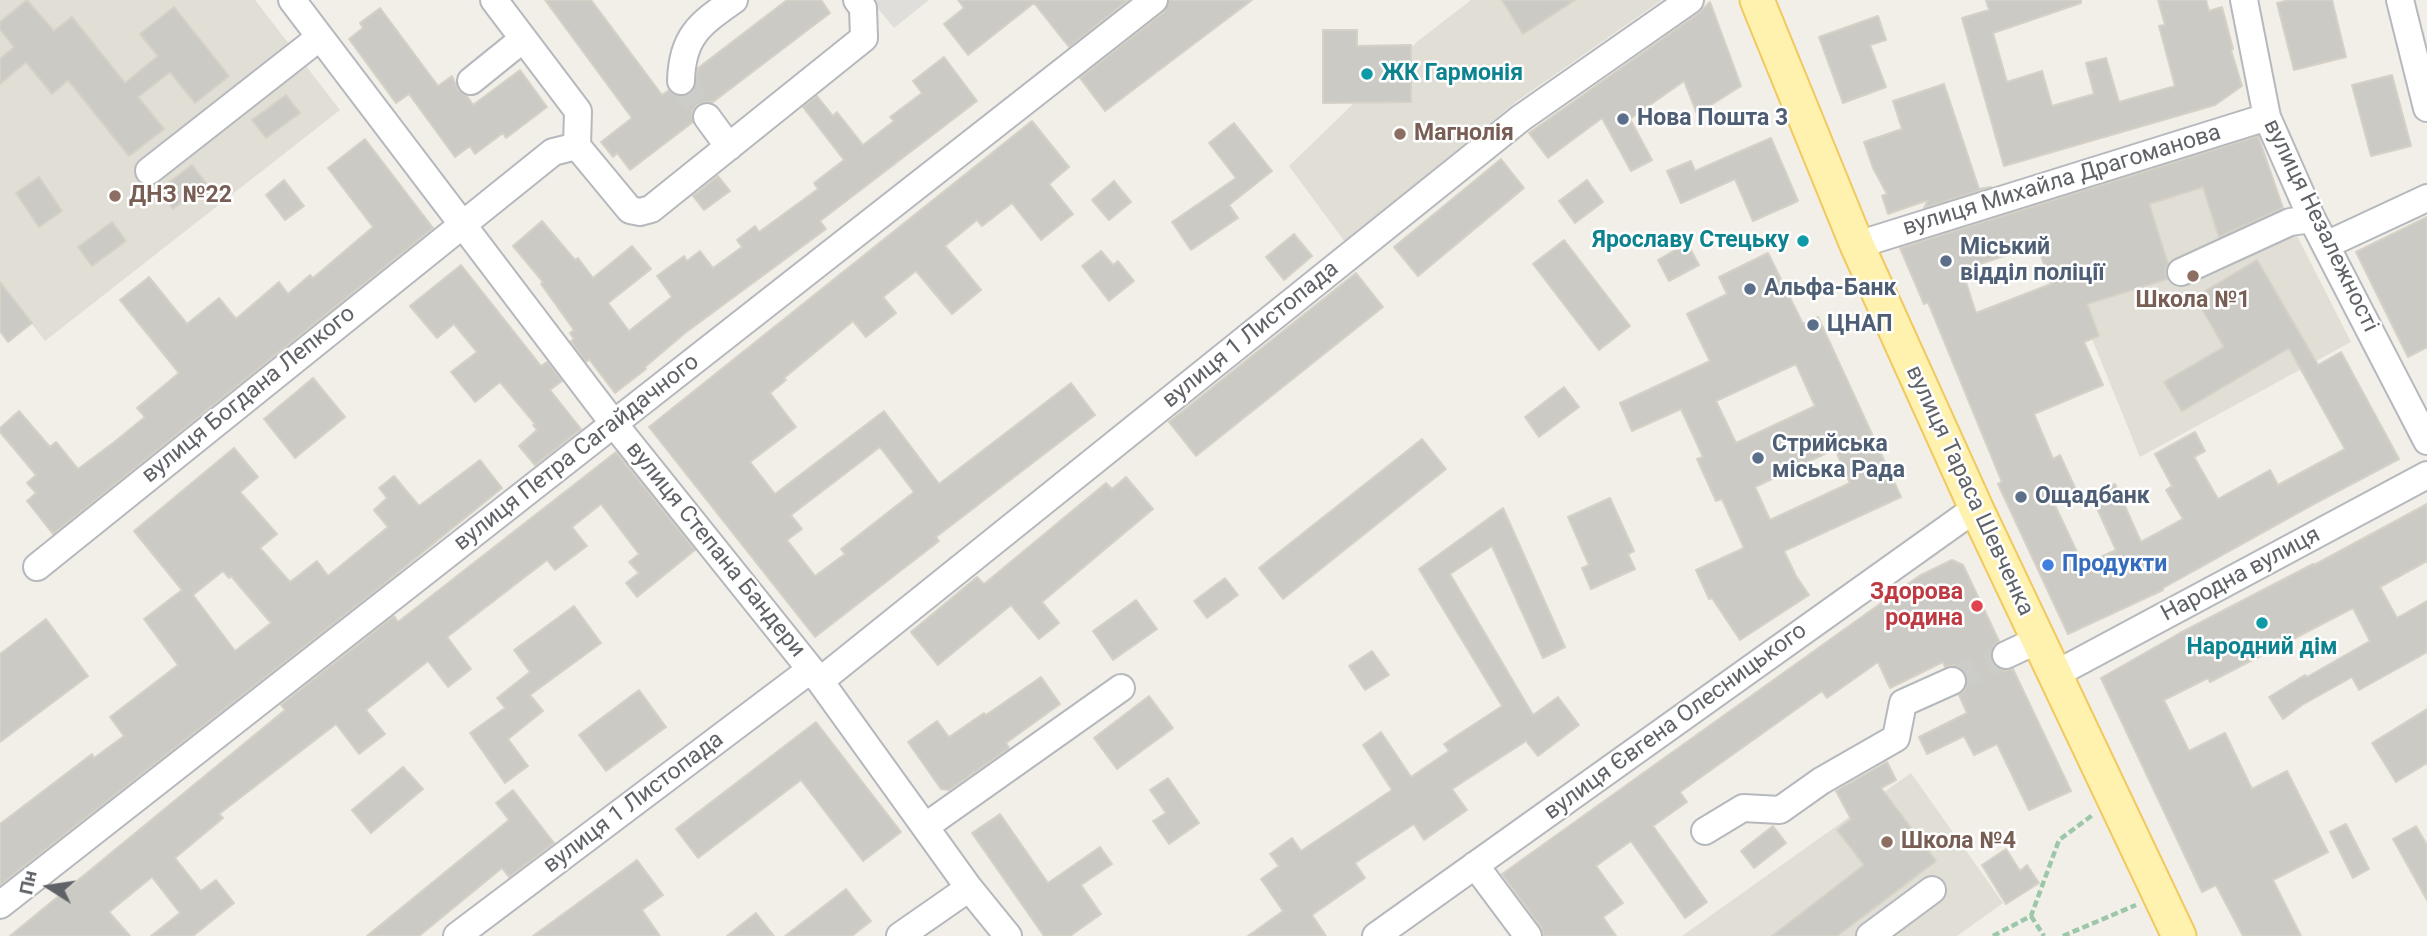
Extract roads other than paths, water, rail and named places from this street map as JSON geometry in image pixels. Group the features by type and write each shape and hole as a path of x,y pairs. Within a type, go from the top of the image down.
{"main road":[{"name":"вулиця Тараса Шевченка","path":"1757,0 1857,245 1976,508 2179,936"}],"street":[{"name":"вулиця Степана Бандери","path":"292,0 614,424 815,676 969,888 1008,936"},
{"path":"495,0 578,111 577,146 630,210 640,212 651,209 864,38 863,8 857,0"},
{"path":"681,81 681,64 689,43 701,24 734,0"},
{"name":"вулиця Петра Сагайдачного","path":"0,905 1154,0"},
{"name":"вулиця 1 Листопада","path":"457,936 815,676 1521,118 1690,0"},
{"name":"вулиця Незалежності","path":"2244,0 2267,117 2312,219 2427,441"},
{"path":"2403,0 2427,108"},
{"path":"149,170 320,37"},
{"path":"471,81 523,39"},
{"path":"707,117 729,147"},
{"name":"вулиця Михайла Драгоманова","path":"1857,245 2267,117"},
{"name":"вулиця Богдана Лепкого","path":"37,567 461,223 553,152 577,146"},
{"path":"2326,245 2427,198"},
{"path":"2181,272 2290,222 2312,219"},
{"name":"Народна вулиця","path":"2054,675 2427,475"},
{"name":"вулиця Євгена Олесницького","path":"1376,936 1976,508"},
{"path":"2006,655 2038,640"},
{"path":"1706,831 1743,808 1780,810 1821,781 1896,738 1903,703 1952,681"},
{"path":"926,826 1121,688"},
{"path":"1475,865 1528,936"},
{"path":"901,936 969,888"},
{"path":"1870,936 1932,890"}],"tunnel":[{"path":"681,81 707,117"},
{"path":"1952,681 2006,655"}],"place":[{"name":"ЖК Гармонія","path":"1367,74"},
{"name":"Нова Пошта 3","path":"1623,119"},
{"name":"Магнолія","path":"1400,134"},
{"name":"ДНЗ №22","path":"115,196"},
{"name":"Ярославу Стецьку","path":"1803,241"},
{"name":"Міський відділ поліції","path":"1946,261"},
{"name":"Школа №1","path":"2193,276"},
{"name":"Альфа-Банк","path":"1750,289"},
{"name":"ЦНАП","path":"1813,325"},
{"name":"Стрийська міська Рада","path":"1758,458"},
{"name":"Ощадбанк","path":"2021,497"},
{"name":"Продукти","path":"2048,565"},
{"name":"Здорова родина","path":"1977,606"},
{"name":"Народний дім","path":"2262,623"},
{"name":"Школа №4","path":"1887,842"}]}
